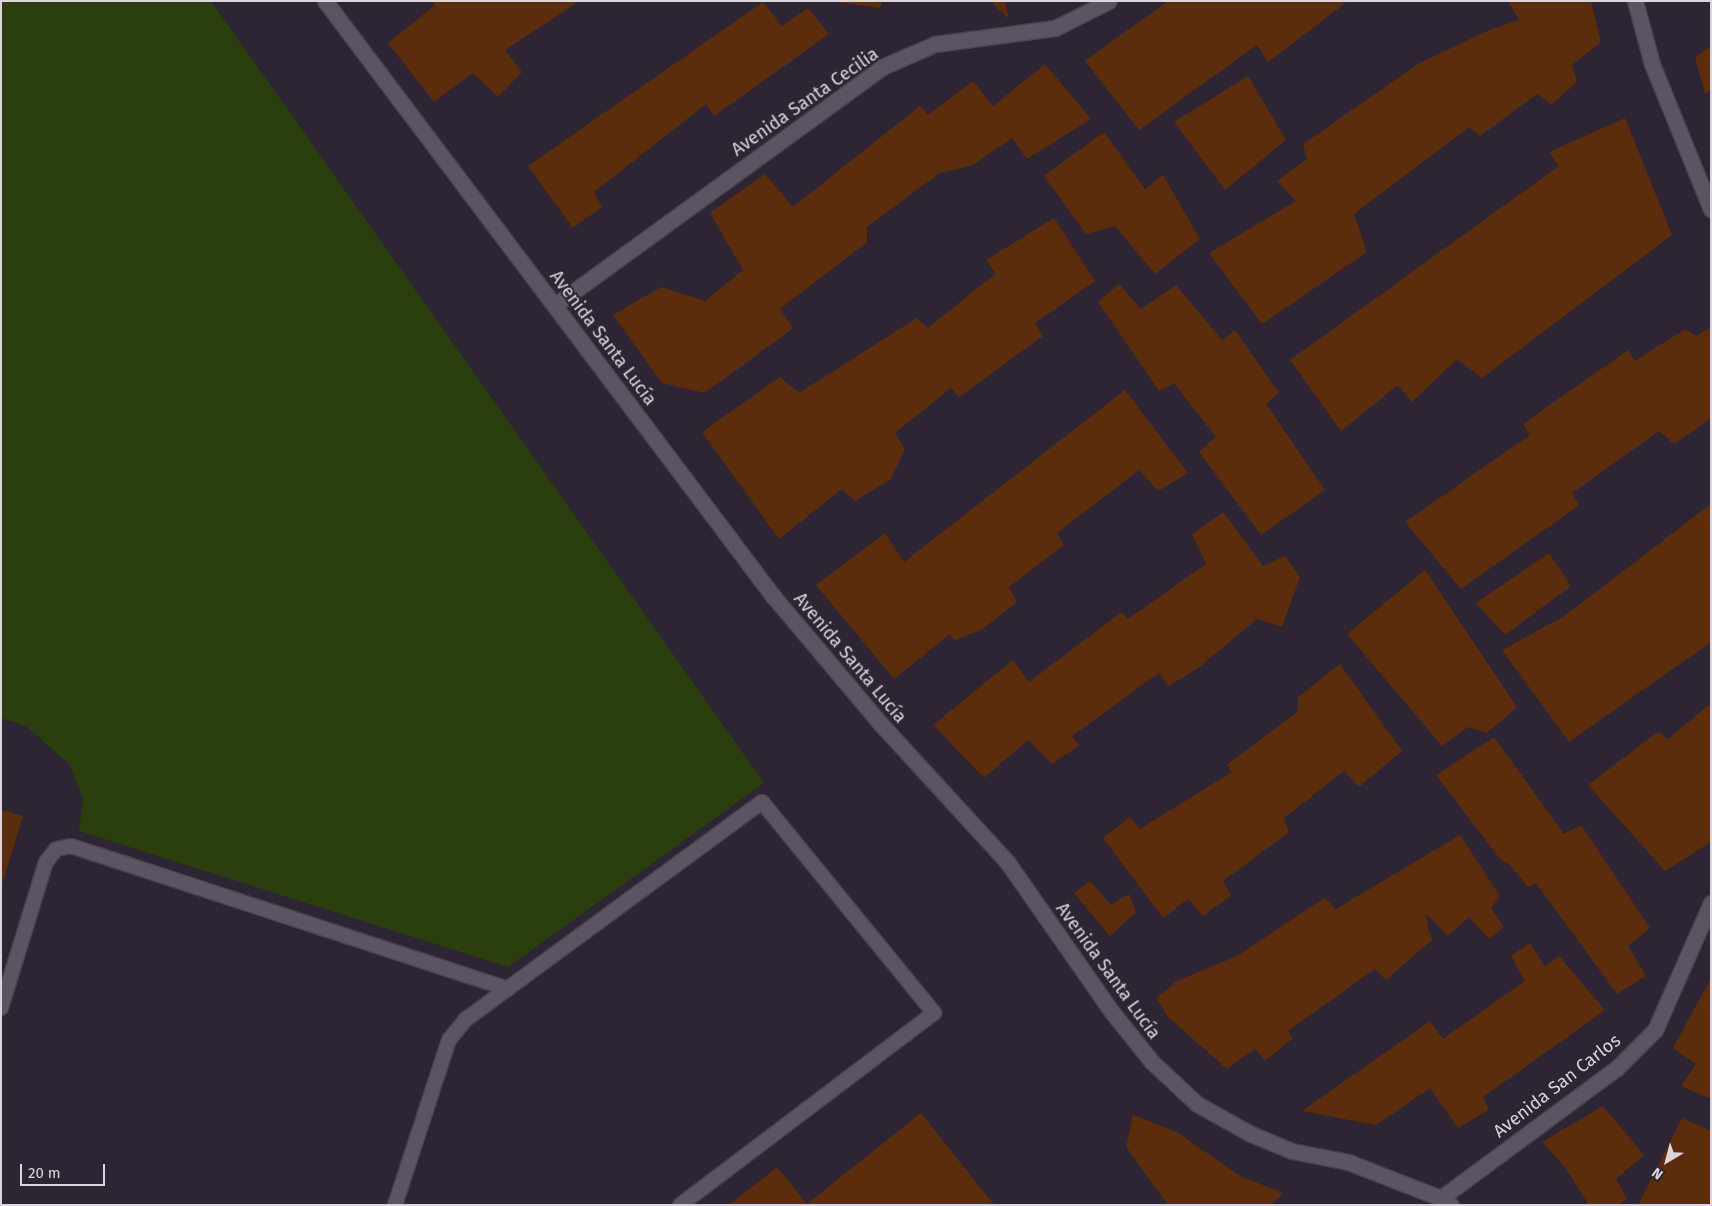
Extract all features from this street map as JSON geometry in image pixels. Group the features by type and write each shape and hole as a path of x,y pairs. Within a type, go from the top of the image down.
{"street":[{"name":"Avenida Santa Lucía","path":"325,1 773,596 879,722 1008,863 1112,1012 1152,1062 1197,1104 1251,1134 1292,1151 1348,1162 1446,1202"},
{"name":"Avenida Santa Cecilia","path":"555,305 882,67 935,44 1055,28 1109,1"},
{"path":"1635,1 1652,64 1711,208"},
{"name":"Avenida San Carlos","path":"1446,1202 1617,1068 1655,1030 1711,903"}],"lane":[{"path":"394,1205 449,1040 465,1020 762,802 934,1013 680,1205"},
{"path":"1,1008 46,862 56,849 72,846 508,989"}],"green space":[{"path":"1,1 211,1 764,783 508,967 79,831 83,800 70,765 26,726 1,718"}],"building":[{"path":"431,1 580,1 505,50 522,72 498,97 473,73 434,102 388,43 435,5"},
{"path":"829,1 883,1 880,8"},
{"path":"990,1 1005,1 1009,19"},
{"path":"1168,1 1348,1 1268,62 1257,45 1139,130 1085,61"},
{"path":"1508,1 1591,1 1601,42 1572,65 1577,82 1551,105 1538,93 1480,136 1469,127 1354,214 1367,252 1262,324 1209,253 1296,201 1277,181 1307,159 1303,144 1421,62 1492,29 1519,20"},
{"path":"763,2 782,26 808,8 829,34 714,116 706,104 594,192 602,207 573,228 528,166"},
{"path":"1711,46 1711,90 1705,94 1695,57"},
{"path":"1045,64 1091,119 1027,159 1012,138 971,166 940,173 867,227 867,242 780,309 793,328 705,393 662,383 613,315 661,287 705,301 743,270 710,213 765,174 793,207 920,106 928,115 973,81 993,106"},
{"path":"1248,76 1286,140 1225,190 1174,122"},
{"path":"1625,118 1672,235 1482,378 1457,359 1412,402 1398,385 1341,431 1290,360 1559,166 1549,152"},
{"path":"1104,132 1145,189 1163,175 1200,239 1155,274 1115,226 1086,234 1044,176"},
{"path":"1054,218 1095,281 1035,323 1043,336 959,397 951,388 895,433 905,449 891,479 855,501 842,489 779,539 702,432 780,377 799,393 917,318 928,328 996,273 986,260"},
{"path":"1119,284 1141,309 1176,285 1222,340 1235,330 1279,393 1266,404 1325,490 1261,535 1199,452 1216,437 1174,383 1159,391 1098,302"},
{"path":"1711,327 1711,418 1674,444 1659,431 1572,493 1579,505 1461,589 1405,522 1530,435 1523,424 1628,350 1635,361 1685,329 1696,336"},
{"path":"1125,390 1188,473 1158,491 1139,470 1057,533 1064,545 1009,587 1017,602 983,629 956,640 949,635 894,679 816,585 885,533 904,562"},
{"path":"1711,504 1711,642 1569,742 1502,650 1563,617"},
{"path":"1223,512 1263,566 1285,556 1300,577 1282,627 1257,619 1197,669 1168,686 1159,673 1072,736 1079,746 1052,764 1028,740 984,778 933,725 1013,660 1029,682 1122,612 1128,619 1206,564 1192,534"},
{"path":"1549,553 1571,586 1505,635 1476,603"},
{"path":"1425,570 1517,707 1487,733 1468,727 1442,746 1347,634"},
{"path":"1340,664 1402,751 1359,787 1344,771 1284,818 1289,832 1223,881 1231,895 1203,916 1188,899 1163,918 1103,838 1130,817 1140,829 1232,772 1227,765 1297,712 1298,697"},
{"path":"1711,703 1711,842 1665,871 1588,785 1658,732 1668,739"},
{"path":"1494,737 1564,834 1581,825 1650,928 1628,946 1646,976 1617,994 1536,883 1528,887 1509,864 1500,859 1436,775"},
{"path":"1,810 23,816 2,884 1,884"},
{"path":"1460,835 1500,896 1491,908 1504,927 1489,939 1469,917 1448,936 1426,914 1428,929 1433,939 1386,980 1375,969 1288,1031 1293,1038 1265,1061 1255,1049 1227,1069 1168,1017 1156,998 1177,981 1237,956 1324,898 1336,909"},
{"path":"1090,881 1111,905 1129,894 1136,912 1110,936 1074,893"},
{"path":"1530,943 1545,967 1559,956 1605,1010 1483,1097 1489,1110 1458,1128 1430,1088 1376,1125 1302,1111 1430,1021 1443,1039 1525,981 1511,956"},
{"path":"1711,978 1711,1099 1681,1086 1696,1064 1673,1048"},
{"path":"1603,1106 1644,1155 1616,1179 1627,1199 1618,1205 1589,1205 1564,1166 1542,1142"},
{"path":"921,1113 994,1205 729,1205 777,1167 807,1204"},
{"path":"1133,1115 1177,1132 1240,1176 1283,1193 1271,1205 1168,1205 1126,1147"},
{"path":"1682,1118 1711,1131 1711,1205 1638,1205"}]}
